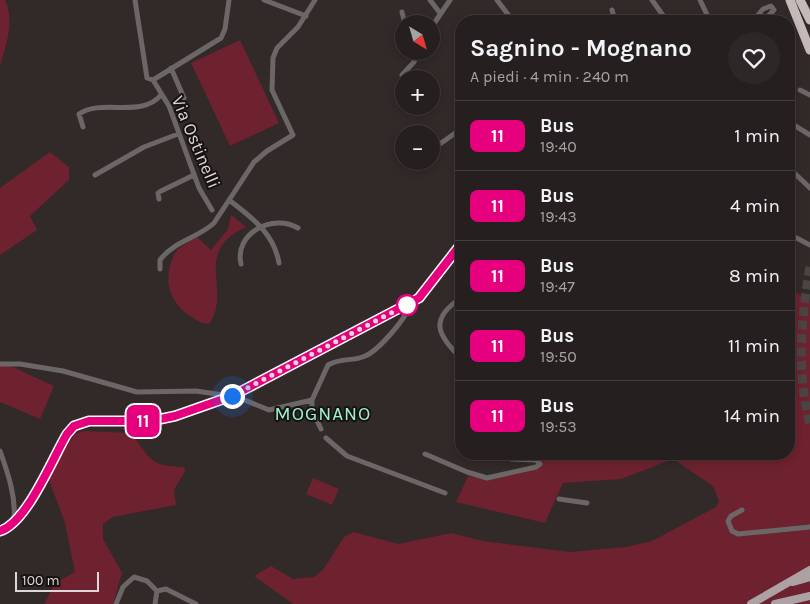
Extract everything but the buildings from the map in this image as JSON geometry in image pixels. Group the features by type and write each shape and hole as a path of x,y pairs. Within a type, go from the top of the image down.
{"highway":[{"path":"790,0 810,50"},
{"path":"800,0 809,18"}],"main road":[{"path":"751,604 810,570"},
{"path":"771,592 810,577"},
{"path":"774,604 810,596"}],"street":[{"name":"Via Ostinelli","path":"135,0 147,78 153,80 169,106 194,175 212,210"},
{"path":"153,80 221,38 225,29 229,0"},
{"path":"264,0 306,16"},
{"path":"160,268 162,257 184,240 208,229 214,223 254,162 267,151 293,135 272,90 273,58 277,48 298,27 315,0"},
{"path":"430,0 440,13 450,0"},
{"path":"496,0 508,15"},
{"path":"652,0 663,15"},
{"path":"700,0 707,15"},
{"path":"758,15 771,6 774,10 769,14"},
{"path":"612,10 613,15"},
{"path":"407,70 414,60"},
{"path":"171,68 184,98"},
{"path":"800,90 810,95"},
{"path":"82,127 79,114 88,110 146,105 161,95"},
{"path":"795,126 810,135"},
{"path":"440,144 455,133"},
{"path":"95,175 144,147 178,134"},
{"path":"795,174 810,188"},
{"path":"159,199 158,194 161,191 194,175"},
{"path":"228,200 260,226 271,239 277,251 279,263"},
{"path":"241,264 239,255 241,244 260,226 284,223 298,228"},
{"path":"795,237 810,245"},
{"path":"0,531 14,520 38,489 62,442 74,426 89,421 151,421 175,416 232,396 410,303 424,292 455,252"},
{"path":"455,302 446,309 440,317 440,325 443,339 455,352"},
{"path":"321,429 312,410 312,400 328,365 344,358 368,356 392,332 407,313 410,303"},
{"path":"0,364 20,364 63,371 137,392 196,391 232,396 248,400 269,410 312,400"},
{"path":"326,438 347,456 445,494"},
{"path":"0,451 7,472 15,509 14,520"},
{"path":"425,454 487,478 536,467 540,464 536,460"},
{"path":"559,499 587,503"},
{"path":"742,510 731,516 728,521 732,531 738,534 810,527"},
{"path":"116,604 122,586 134,577 146,581 157,591"},
{"path":"157,591 166,589 196,604"},
{"path":"155,604 157,591"}],"shaded area":[{"path":"0,0 5,0 8,8 9,25 0,66"},
{"path":"240,40 279,123 230,146 191,63"},
{"path":"50,152 69,167 69,180 30,216 37,230 0,255 0,188"},
{"path":"231,215 246,227 230,237 220,248 216,260 217,298 215,311 209,324 204,323 198,321 177,305 168,281 171,262 175,253 182,246 197,237 211,250 228,229"},
{"path":"795,291 810,303 810,604 293,604 254,576 271,566 293,579 314,577 323,570 344,537 354,532 398,544 451,533 483,541 570,552 626,547 652,541 716,507 719,501 713,486 674,460 795,460"},
{"path":"0,361 54,386 40,419 0,402"},
{"path":"84,431 131,433 147,455 157,463 184,467 185,471 174,490 176,505 113,517 103,524 103,539 122,573 113,604 44,604 55,583 75,572 65,523 47,475 75,434"},
{"path":"539,460 670,460 621,479 563,483 545,523 456,502 468,476 489,480 542,463"},
{"path":"313,478 339,489 332,505 306,494"}],"tunnel":[{"path":"810,267 804,306 801,346 803,385 810,424"}],"bus line":[{"name":"11","path":"0,531 5,530 24,509 38,489 62,442 74,426 89,421 151,421 175,416 232,396 419,298 455,252"}],"district":[{"name":"MOGNANO","path":"323,414"}],"route":[{"path":"232,396 410,303 407,305"}]}
